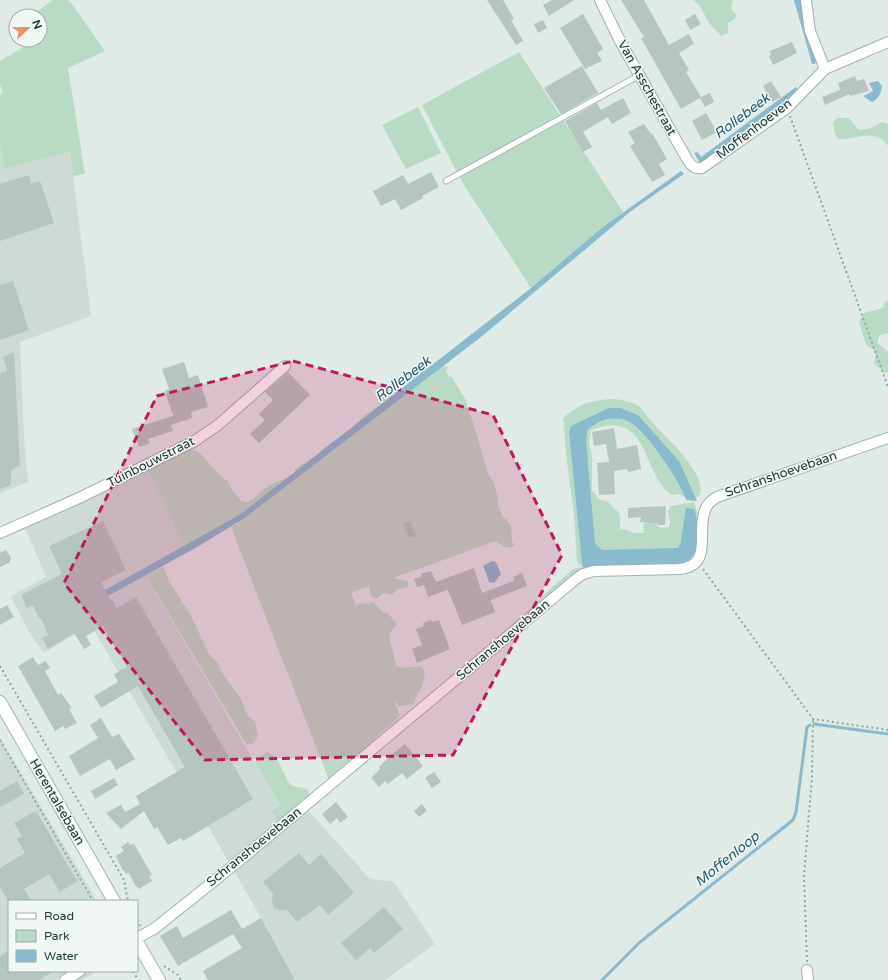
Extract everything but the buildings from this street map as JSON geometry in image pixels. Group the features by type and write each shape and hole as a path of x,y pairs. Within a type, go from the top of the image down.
{"main road":[{"name":"Herentalsebaan","path":"0,702 113,900"},
{"path":"138,944 159,980"}],"street":[{"name":"Van Asschestraat","path":"600,0 691,165 698,169 702,168"},
{"path":"806,0 810,30 825,69"},
{"name":"Moffenhoeven","path":"702,168 787,108 825,69 888,42"},
{"name":"Tuinbouwstraat","path":"0,533 79,498 193,442 218,425 286,366"},
{"name":"Schranshoevebaan","path":"138,937 154,929 239,860 583,574 594,571 686,569 698,561 705,508 717,496 888,438"},
{"path":"65,980 78,972"}],"lane":[{"path":"446,181 640,75"}],"path":[{"path":"787,108 888,387"},
{"path":"698,561 813,719 812,777 804,875 808,975"},
{"path":"0,666 124,880 128,900"},
{"path":"813,719 888,730"},
{"path":"0,740 92,900"},
{"path":"163,965 178,975 181,980"}],"highlighted area":[{"path":"293,361 493,415 562,555 453,755 205,760 64,583 157,396"}],"shaded area":[{"path":"0,144 4,169 70,152 91,316 20,342 24,440 28,482 0,493"},
{"path":"146,466 185,547 142,570 288,819 304,806 370,879 394,882 435,944 385,980 295,980 256,909 91,625 44,653 29,632 11,596 46,577 23,523"},
{"path":"0,738 96,900 8,900 8,972 96,972 82,980 0,980"}],"green space":[{"path":"53,0 69,0 105,51 68,68 85,174 73,176 70,152 4,169 0,144 0,94 3,93 0,84 0,61 22,48 48,48 48,8 42,8"},
{"path":"693,0 733,0 731,8 736,15 735,19 728,23 728,33 721,36 709,23 700,6"},
{"path":"519,52 623,212 531,288 462,182 422,105"},
{"path":"418,107 441,153 406,169 382,125"},
{"path":"837,118 849,118 858,129 870,128 882,122 888,124 888,146 885,141 875,136 846,139 838,138 835,134 833,123"},
{"path":"888,301 888,333 879,336 877,342 888,352 888,372 885,373 874,363 876,357 873,349 866,345 859,322 864,313 883,308 884,303"},
{"path":"437,365 448,367 446,371 449,377 451,376 466,400 489,476 494,483 498,499 497,502 503,518 506,519 511,526 512,542 515,545 510,548 503,546 496,541 393,578 407,581 409,586 397,590 392,595 384,593 376,599 371,597 369,589 370,586 351,593 357,608 357,605 360,603 366,604 373,602 384,613 389,614 396,624 389,635 396,665 403,668 421,666 425,676 414,704 399,706 394,701 400,716 329,780 231,527 238,523 238,517 185,547 146,466 188,444 192,450 196,451 205,458 218,474 228,481 230,487 241,501 247,502 254,499 261,491 276,482 293,476 296,468 314,457 329,444 348,432 364,416 399,391 424,368"},
{"path":"610,399 627,401 641,408 651,421 684,456 691,466 697,476 700,486 700,495 691,500 679,494 672,495 662,485 635,435 624,428 610,426 591,430 589,442 592,457 592,490 599,499 608,502 620,514 620,529 633,533 644,533 643,525 649,517 660,528 669,527 670,521 668,511 671,506 694,502 699,524 699,541 695,556 691,562 585,569 536,607 534,603 573,569 582,567 577,561 574,515 563,418 585,404"},
{"path":"163,566 169,581 191,616 209,654 217,662 222,673 241,699 247,715 255,722 258,735 254,743 247,745 146,576"},
{"path":"267,752 276,757 289,783 293,786 307,789 310,795 278,822 272,812 280,805 255,762"}],"water":[{"path":"794,0 802,0 816,60 815,64 812,64"},
{"path":"878,81 882,86 881,91 879,96 872,102 863,96 873,91 869,83"},
{"path":"796,87 798,91 700,163 694,153 697,152 701,157"},
{"path":"681,171 684,174 631,211 481,337 243,519 197,547 108,596 105,590 241,514 531,288 603,227"},
{"path":"609,408 620,408 638,415 679,461 697,501 686,500 677,481 662,458 645,435 637,427 625,420 607,419 602,421 587,431 586,441 595,543 602,550 678,548 681,542 686,507 695,510 698,533 696,549 693,555 688,561 681,565 583,567 569,432 571,426"},
{"path":"492,561 496,562 501,574 494,583 489,582 483,566"}],"waterway":[{"name":"Moffenloop","path":"814,724 888,734"},
{"name":"Moffenloop","path":"602,980 639,943 793,820 796,812 807,727 810,725"}],"water label":[{"name":"Rollebeek","path":"742,116"},
{"name":"Rollebeek","path":"403,379"}]}
